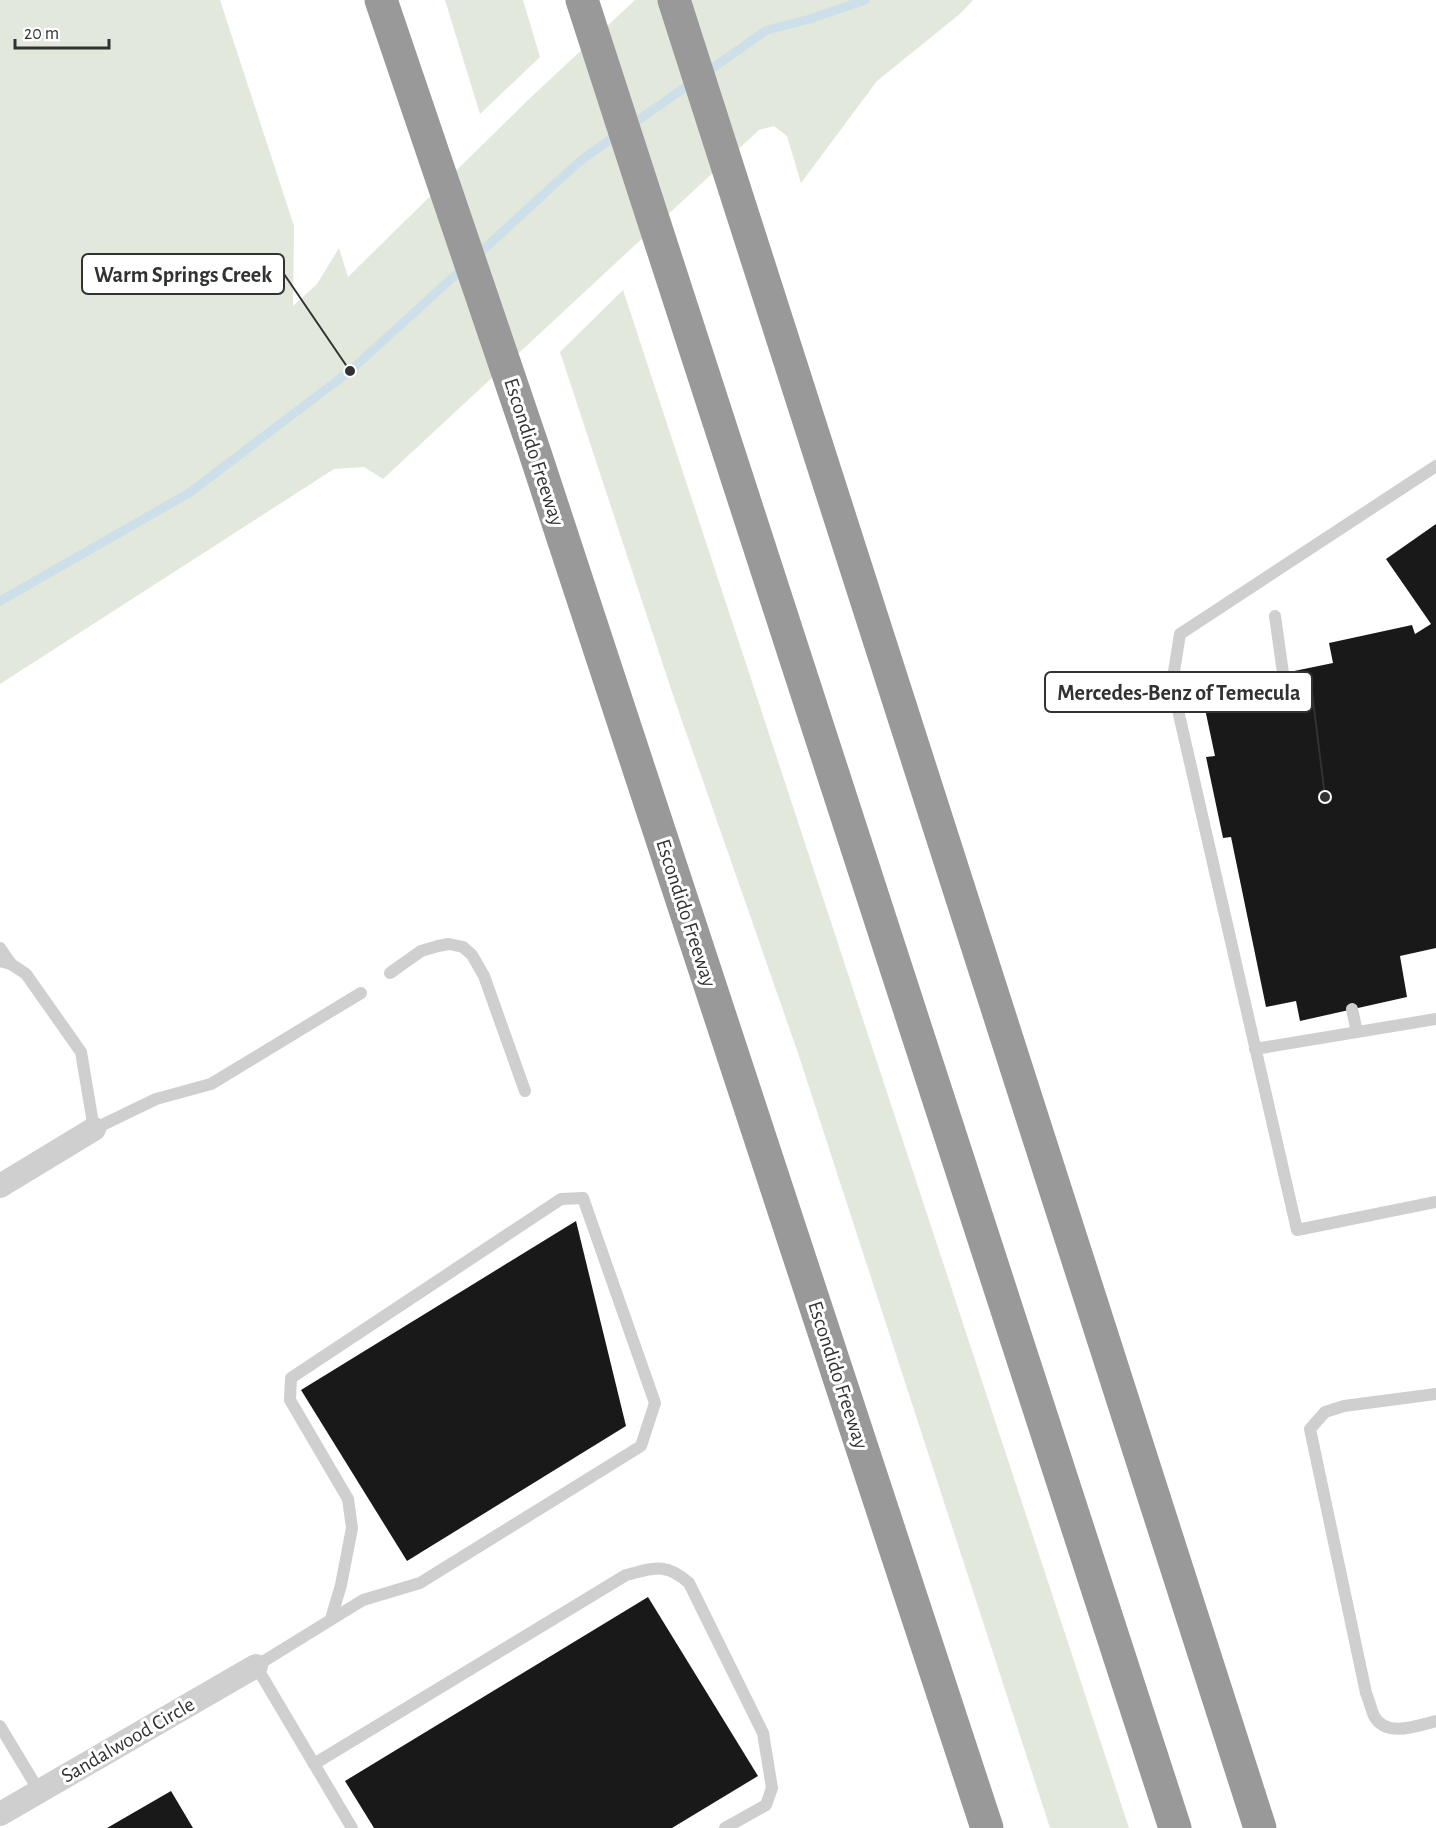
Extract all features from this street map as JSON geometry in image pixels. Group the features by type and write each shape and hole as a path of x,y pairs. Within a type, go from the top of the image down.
{"highway":[{"path":"582,0 1175,1828"},
{"path":"674,0 754,257 1260,1828"},
{"name":"Escondido Freeway","path":"382,2 534,450 987,1828"}],"street":[{"path":"0,1186 94,1129"},
{"name":"Sandalwood Circle","path":"0,1814 256,1666"}],"lane":[{"path":"1436,466 1180,634 1172,684 1297,1230 1436,1202"},
{"path":"1275,616 1283,673"},
{"path":"390,973 421,951 449,944 463,947 472,955 484,976 525,1091"},
{"path":"0,948 5,963 26,974 81,1052 94,1129 156,1099 211,1084 361,993"},
{"path":"1352,1009 1357,1032"},
{"path":"1256,1049 1436,1019"},
{"path":"331,1619 341,1585 352,1528 348,1499 290,1400 291,1378 561,1198 583,1198 655,1403 641,1446 420,1583 363,1600 256,1666 352,1828"},
{"path":"1436,1394 1344,1406 1325,1412 1310,1429 1366,1693 1375,1718 1383,1726 1392,1728 1406,1728 1436,1721"},
{"path":"314,1764 626,1575 654,1568 676,1571 689,1583 763,1732 772,1788 766,1805 725,1828"},
{"path":"0,1726 39,1791"}],"shaded area":[{"path":"0,0 220,0 294,226 293,306 317,284 339,248 348,277 527,101 635,0 973,0 961,13 877,81 801,183 787,136 774,126 759,130 383,479 364,467 334,469 0,684"},
{"path":"445,0 523,0 540,57 480,114"},
{"path":"623,290 1129,1828 1050,1828 798,1053 673,695 560,352"}],"building":[{"path":"1436,524 1436,948 1400,956 1407,997 1300,1021 1296,1001 1266,1007 1231,837 1223,838 1206,757 1215,756 1201,690 1333,663 1329,643 1412,625 1415,634 1431,624 1386,559"},
{"path":"576,1221 626,1426 407,1561 301,1390"},
{"path":"648,1597 758,1776 672,1828 374,1828 345,1781"},
{"path":"171,1791 193,1828 107,1828"}],"waterway":[{"path":"630,126 767,30 810,19 865,0"},
{"path":"474,258 580,161 618,134"},
{"path":"0,601 189,493 350,371 464,267"}],"place":[{"name":"Warm Springs Creek","path":"350,371"},
{"name":"Mercedes-Benz of Temecula","path":"1325,797"}]}
